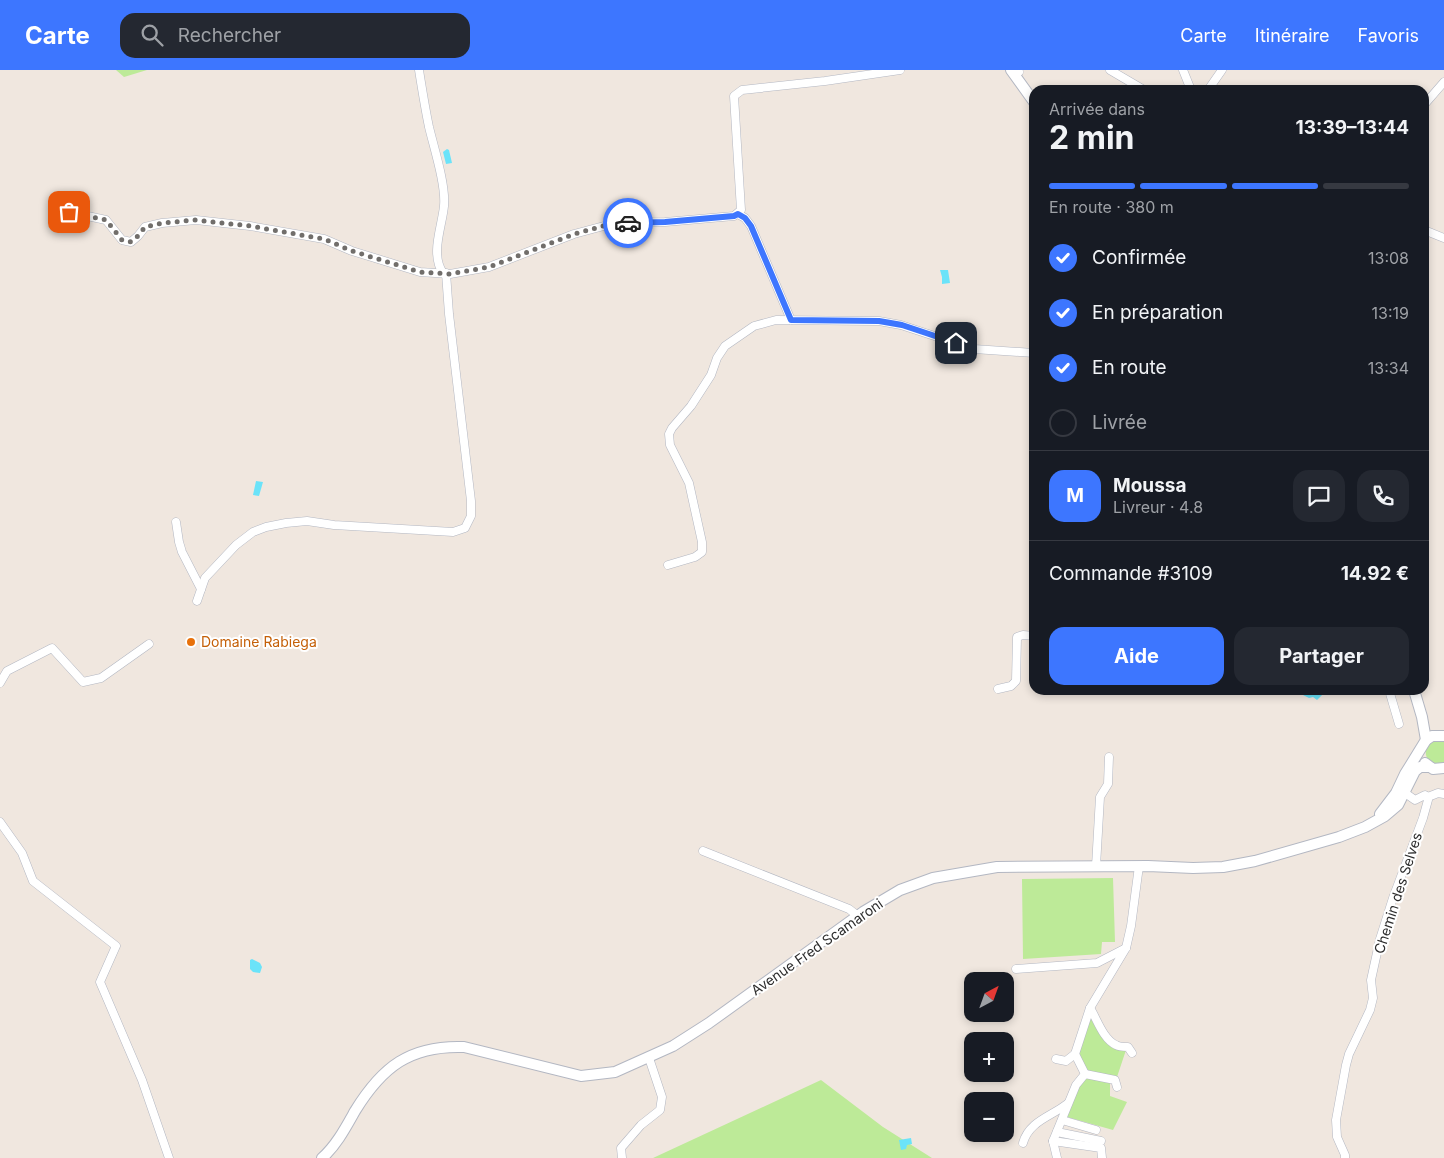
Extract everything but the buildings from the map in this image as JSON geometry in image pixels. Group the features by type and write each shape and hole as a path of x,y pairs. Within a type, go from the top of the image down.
{"main road":[{"path":"1016,71 1027,85 1029,92"},
{"path":"1415,695 1422,717 1422,759 1439,770"},
{"path":"1422,717 1442,736"},
{"path":"1423,745 1432,736 1442,736"},
{"name":"Avenue Fred Scamaroni","path":"1375,820 1396,794 1405,774 1423,745"},
{"name":"Avenue Fred Scamaroni","path":"322,1158 348,1125 376,1080 392,1066 408,1056 428,1049 444,1046 464,1047 581,1076 615,1072 673,1046 709,1023 858,916 900,890 933,878 997,867 1223,867 1255,861 1339,837 1365,827 1398,805 1415,771 1420,767 1439,770"}],"street":[{"path":"197,601 205,578 236,546 253,532 266,527 307,521 334,525 453,532 465,528 471,516 471,501 444,273 438,267 438,239 444,204 440,171 428,124 419,70"},
{"path":"69,212 106,220 122,240 131,242 145,227 162,223 196,220 250,226 324,239 352,251 420,272 444,273 489,267 574,234 614,223 665,222 734,216 741,210 734,96 742,90 825,82 900,70"},
{"path":"1110,70 1136,85"},
{"path":"1183,70 1189,85"},
{"path":"1212,85 1222,70"},
{"path":"1429,99 1444,82"},
{"path":"738,214 745,218 751,226 791,320"},
{"path":"1429,232 1444,238"},
{"path":"668,565 695,557 702,552 702,542 690,483 670,445 669,434 691,406 711,375 717,358 725,346 754,326 776,320 879,321 902,325 974,349 1029,353"},
{"path":"176,522 182,552 201,589"},
{"path":"998,689 1011,686 1016,681 1017,637 1029,636"},
{"path":"0,683 6,670 52,648 83,682 101,678 149,644"},
{"path":"1390,695 1399,724"},
{"path":"1096,866 1100,797 1108,784 1109,757"},
{"path":"1405,774 1406,779 1402,790 1415,800 1425,795 1428,797 1438,793 1444,794"},
{"name":"Chemin des Selves","path":"1345,1158 1337,1137 1336,1120 1346,1065 1349,1054 1370,1010 1373,998 1372,980 1380,939 1423,818 1428,797"},
{"path":"0,822 22,853 33,881 116,946 100,982 142,1080 169,1158"},
{"path":"703,852 849,909 858,916"},
{"path":"1056,1059 1066,1061 1075,1054 1090,1008 1126,948 1139,866"},
{"path":"1016,969 1097,963 1126,948"},
{"path":"1090,1008 1102,1032 1116,1045 1128,1047 1132,1053"},
{"path":"1075,1054 1085,1074"},
{"path":"615,1158 641,1125 660,1110 662,1097 649,1058"},
{"path":"1085,1074 1115,1080 1117,1086"},
{"path":"1057,1158 1053,1141 1076,1085 1085,1074"},
{"path":"1023,1143 1025,1136 1044,1117 1061,1109 1069,1102"},
{"path":"1062,1120 1096,1130"},
{"path":"1057,1132 1101,1141"},
{"path":"1053,1141 1100,1148 1102,1158"},
{"path":"621,1149 622,1158"}],"green space":[{"path":"116,70 147,70 124,77"},
{"path":"1432,741 1444,741 1444,764 1436,764 1426,756 1426,748"},
{"path":"1113,878 1115,942 1102,942 1101,954 1023,959 1022,879"},
{"path":"1090,1013 1102,1037 1111,1045 1126,1050 1117,1077 1088,1071 1078,1054"},
{"path":"1086,1077 1110,1082 1110,1096 1127,1102 1113,1130 1067,1117 1079,1086"},
{"path":"821,1080 883,1127 932,1158 653,1158"}],"water":[{"path":"447,149 449,150 452,163 446,164 443,152"},
{"path":"940,270 948,270 950,283 942,284"},
{"path":"256,481 263,482 259,496 253,495"},
{"path":"1303,695 1322,695 1317,700 1313,697 1309,698"},
{"path":"252,959 260,963 262,967 260,973 253,972 250,969 250,960"},
{"path":"911,1138 912,1144 907,1145 906,1149 901,1150 899,1140"}],"way so far":[{"path":"69,212 106,220 122,240 131,242 145,227 162,223 196,220 250,226 324,239 352,251 420,272 450,274 489,267 574,234 614,223 628,223"}],"place":[{"name":"Domaine Rabiega","path":"191,642"}],"route":[{"path":"628,223 665,222 734,216 738,214 745,218 751,226 791,320 879,321 902,325 956,343"}]}
